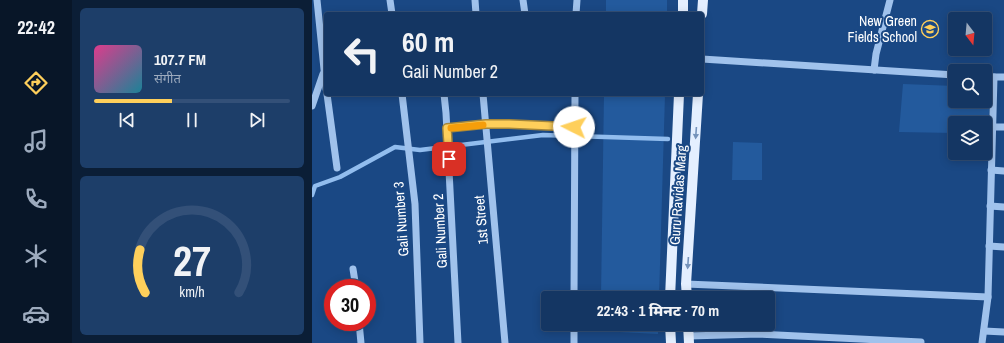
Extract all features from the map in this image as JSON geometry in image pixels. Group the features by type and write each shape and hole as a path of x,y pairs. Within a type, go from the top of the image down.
{"main road":[{"path":"683,0 683,12"},
{"path":"702,0 702,12"},
{"name":"Guru Ravidas Marg","path":"670,291 679,96"},
{"name":"Guru Ravidas Marg","path":"686,291 698,96"},
{"path":"670,331 670,342"}],"street":[{"path":"312,106 324,72 317,0"},
{"path":"390,0 392,12"},
{"path":"475,0 476,12"},
{"path":"523,0 525,12"},
{"path":"576,0 576,12"},
{"path":"874,70 876,54 890,0"},
{"path":"704,59 948,74"},
{"path":"982,343 988,297 994,77 1004,78"},
{"path":"327,96 337,168"},
{"name":"Gali Number 3","path":"402,96 415,204 420,343"},
{"name":"Gali Number 2","path":"444,96 458,343"},
{"name":"1st Street","path":"483,96 505,343"},
{"path":"574,291 575,96"},
{"path":"447,128 486,124 574,127"},
{"path":"993,127 1004,127"},
{"path":"991,170 1004,171"},
{"path":"990,206 1004,207"},
{"path":"989,246 1004,247"},
{"path":"353,269 355,279"},
{"path":"686,284 988,297"},
{"path":"360,331 361,343"},
{"path":"574,331 574,343"},
{"path":"984,331 1004,332"},
{"path":"689,340 759,334 921,342"}],"shaded area":[{"path":"606,0 667,0 667,12 606,12"},
{"path":"903,84 948,86 948,108 989,108 989,116 948,116 948,133 899,132"},
{"path":"604,96 665,96 659,291 601,291"},
{"path":"733,142 762,143 762,180 732,180"},
{"path":"600,331 658,331 658,334"}],"waterway":[{"path":"312,195 315,186 340,177 395,147 420,150 543,135 668,139"}],"slow traffic":[{"path":"451,128 483,125"}],"place":[{"name":"New Green Fields School","path":"930,29"}],"route":[{"path":"449,159 447,128 486,124 574,127"}]}
